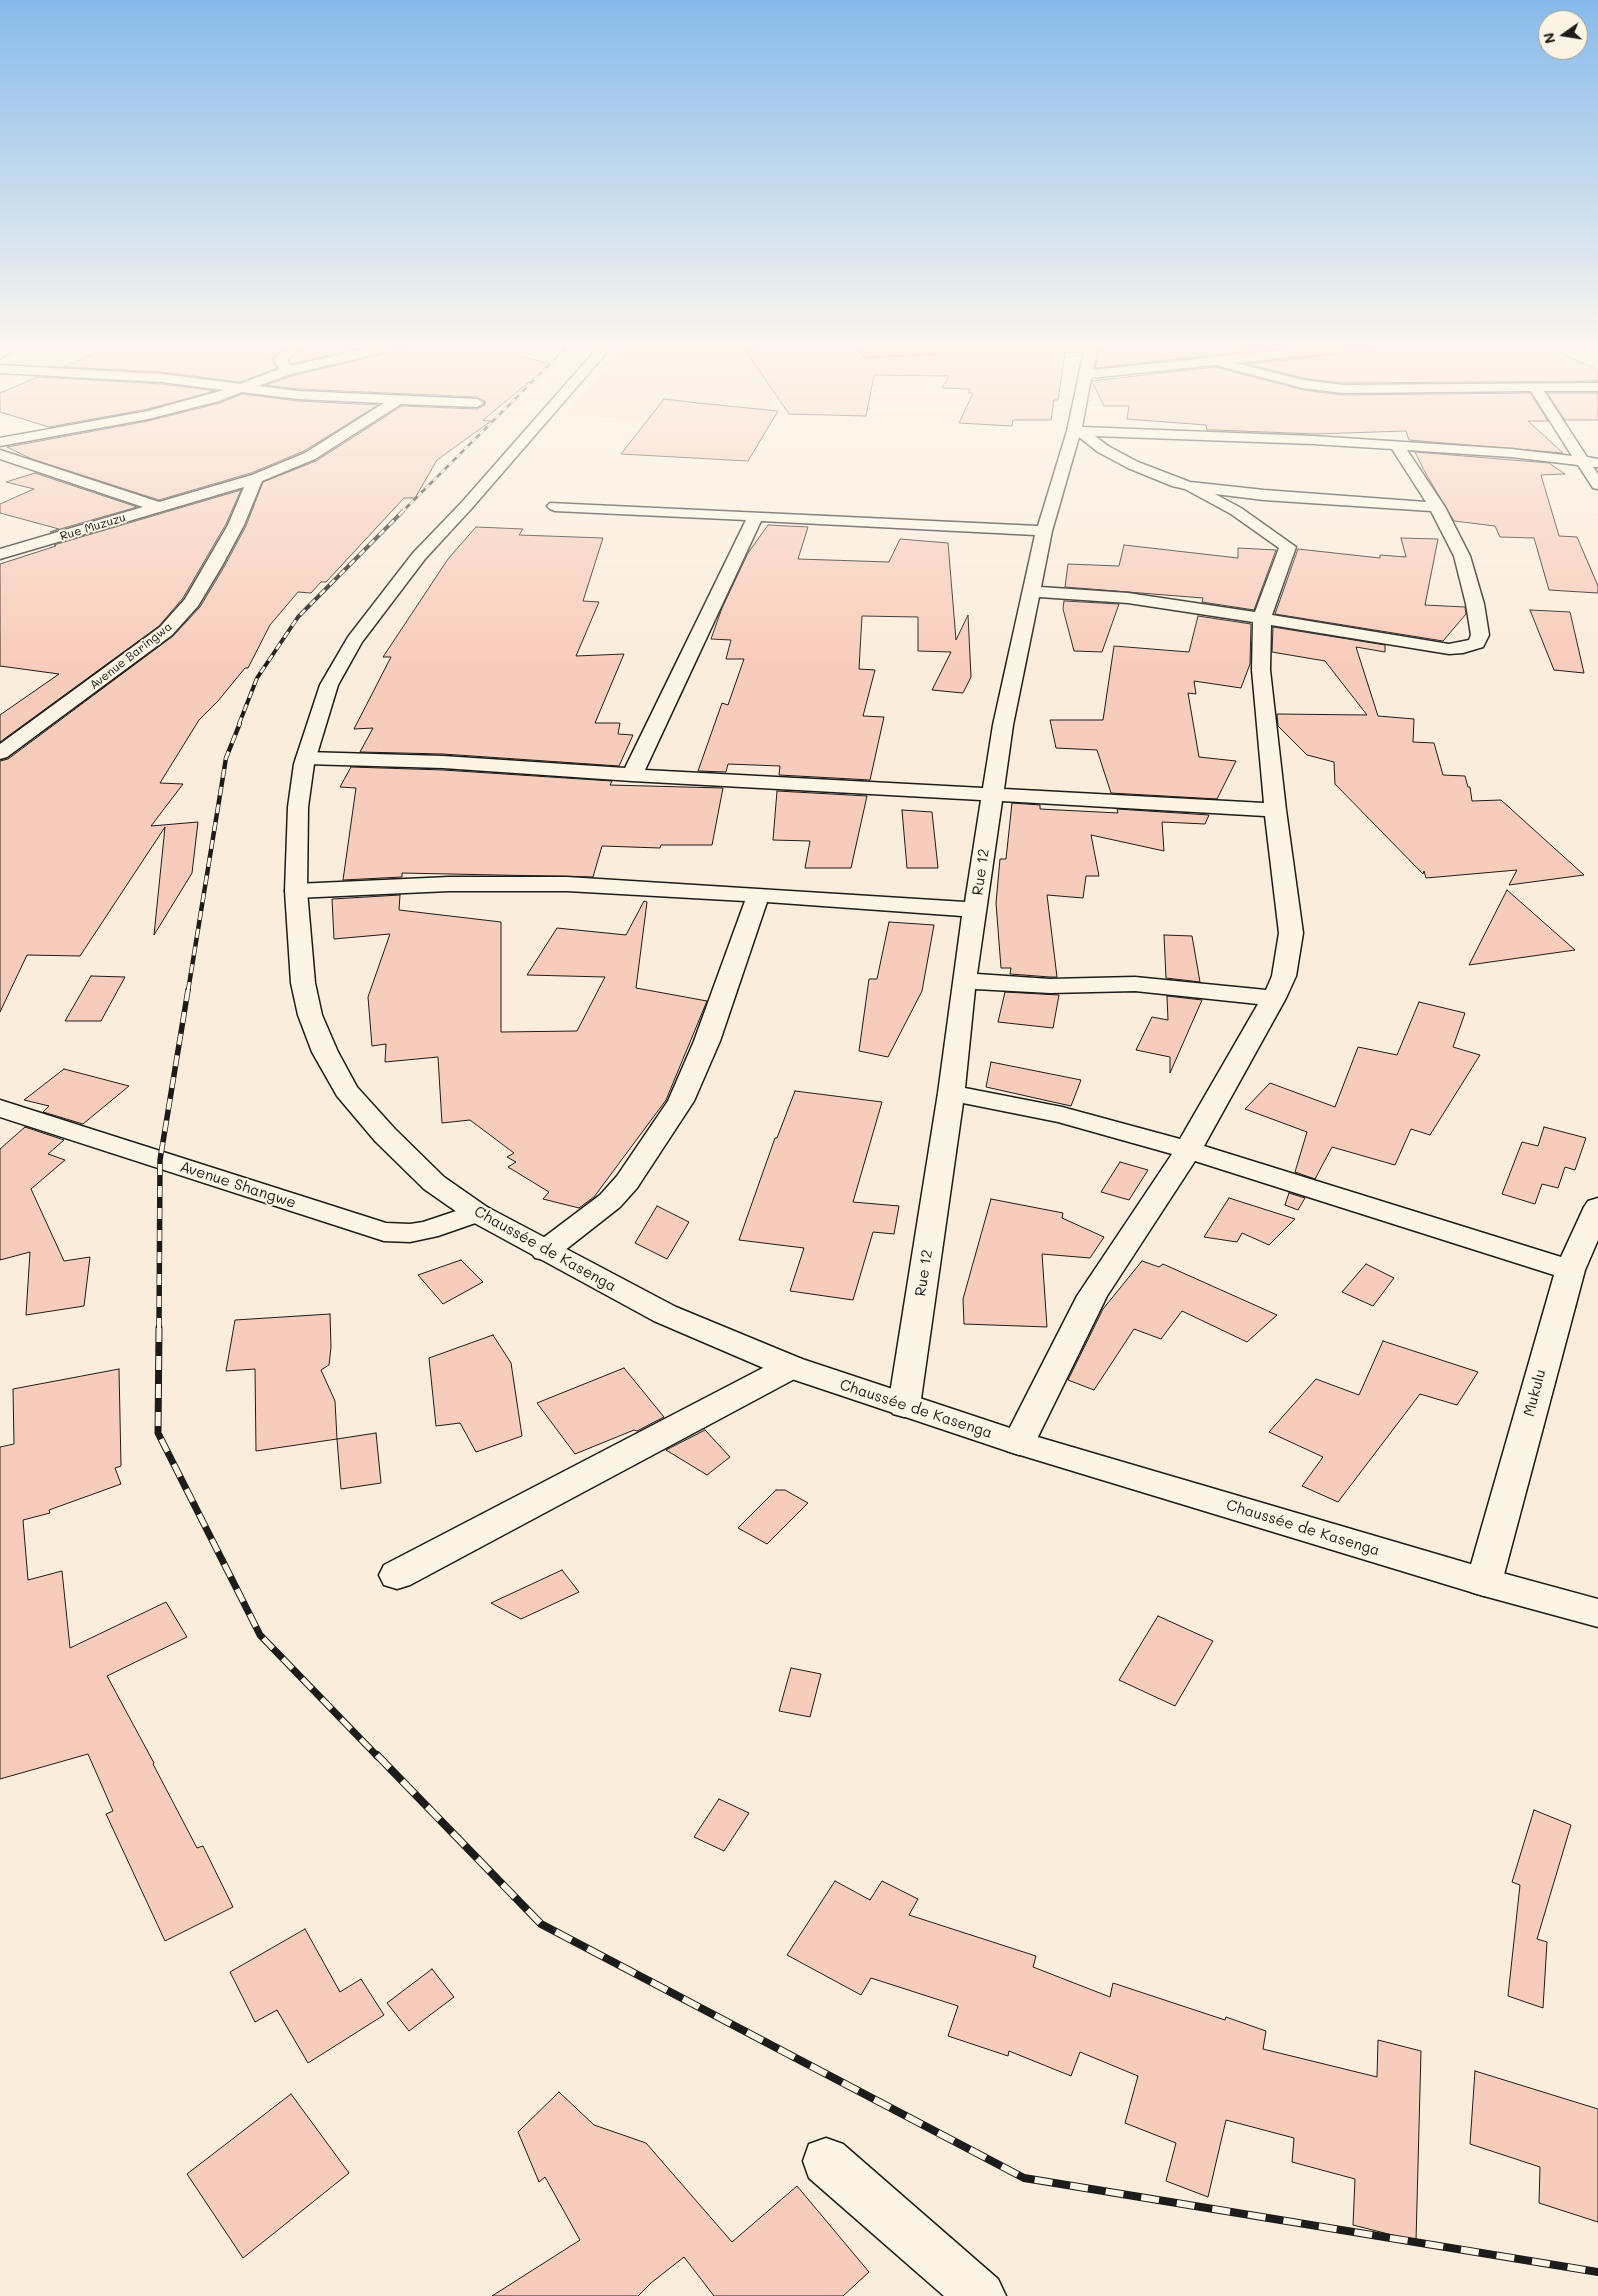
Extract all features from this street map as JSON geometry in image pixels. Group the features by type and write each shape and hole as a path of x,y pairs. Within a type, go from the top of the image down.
{"street":[{"name":"Rue Muzuzu","path":"0,554 257,478 318,451"},
{"name":"Chaussée de Kasenga","path":"514,451 419,556 354,641 329,685 306,758 298,807 296,891 303,983 310,1015 325,1052 346,1090 385,1135 434,1183 477,1213 665,1314 791,1367 1019,1443 1484,1582 1598,1613"},
{"name":"Rue 12","path":"904,1406 951,1093 964,981 1003,725 1044,531 1071,451"},
{"path":"1108,451 1133,465 1177,483 1190,486 1437,508"},
{"path":"1031,591 1128,598 1449,649 1464,648 1477,643 1480,635 1475,604 1462,556 1437,508 1399,451"},
{"path":"1480,451 1598,464"},
{"path":"1575,451 1598,485"},
{"path":"0,454 158,507"},
{"name":"Avenue Baringwa","path":"0,753 166,631 192,602 214,566 236,525 250,487 257,478"},
{"path":"1019,1443 1092,1296 1188,1150 1274,998 1284,976 1291,933 1275,810 1261,670 1262,618 1288,546 1244,516 1190,486"},
{"path":"555,506 1044,531"},
{"path":"632,775 756,516"},
{"path":"306,758 444,762 632,775 992,793 1275,810"},
{"path":"296,891 397,885 566,884 975,910"},
{"path":"545,1250 610,1201 627,1182 681,1101 707,1041 758,896"},
{"path":"964,981 1050,986 1135,984 1274,998"},
{"path":"951,1093 1062,1115 1188,1150 1570,1270"},
{"name":"Avenue Shangwe","path":"0,1108 384,1232 419,1232 477,1213"},
{"name":"Mukulu","path":"1484,1582 1570,1270 1596,1217"},
{"path":"397,1575 791,1367"},
{"path":"826,2161 981,2296"}],"building":[{"path":"16,451 304,451 251,473 159,500 32,459"},
{"path":"331,451 449,451 437,460 415,498 404,498 326,582 321,582 311,593 298,592 270,625 248,668 245,668 218,701 199,720 160,783 183,784 151,826 198,822 192,873 154,935 165,827 80,956 27,955 0,1012 0,761 8,759 173,636 200,607 224,567 246,526 263,482 316,461"},
{"path":"623,451 754,451 748,461 621,454"},
{"path":"1541,451 1561,451 1563,453"},
{"path":"1415,452 1549,463 1565,474 1541,475 1559,536 1577,537 1598,586 1598,593 1549,590 1534,538 1500,537 1495,526 1454,521"},
{"path":"35,473 137,507 50,532 59,529 0,513 0,504 34,489 6,482"},
{"path":"241,490 226,524 183,598 159,626 0,742 0,715 59,674 0,666 0,564 56,546 54,545"},
{"path":"768,525 808,527 798,559 889,562 900,539 948,543 956,640 968,615 971,677 963,693 932,690 951,652 918,651 918,617 862,616 859,669 875,670 863,716 884,717 870,780 779,775 780,766 728,764 726,772 698,771 722,703 728,705 744,659 726,659 731,640 711,639 722,608 748,553"},
{"path":"476,527 523,529 519,535 603,538 583,601 599,602 576,656 624,654 595,723 620,723 618,734 633,735 619,766 443,754 360,752 373,728 354,729 391,657 383,657 448,559"},
{"path":"1401,538 1438,539 1425,605 1465,607 1466,614 1443,641 1275,614 1298,549 1380,558 1380,555 1406,557"},
{"path":"1124,545 1238,558 1238,548 1276,550 1254,610 1202,602 1203,598 1065,587 1068,564 1119,566"},
{"path":"1064,601 1119,604 1102,652 1074,651 1063,609"},
{"path":"1530,610 1570,612 1584,673 1554,670"},
{"path":"1198,616 1251,624 1250,664 1241,688 1194,681 1196,694 1188,693 1199,757 1236,761 1217,799 1111,793 1097,750 1056,748 1050,720 1103,720 1114,646 1189,652"},
{"path":"1273,627 1385,645 1385,652 1356,647 1378,716 1414,719 1413,742 1434,743 1443,775 1465,776 1468,787 1470,787 1472,801 1501,800 1584,875 1509,885 1517,870 1426,878 1424,871 1423,874 1335,784 1334,762 1307,755 1278,726 1277,714 1367,715 1325,661 1272,652"},
{"path":"351,767 443,770 612,781 610,785 723,788 712,845 661,845 660,848 602,846 593,877 402,873 402,877 343,880 356,788 340,787"},
{"path":"777,791 867,796 851,868 805,868 810,841 773,840"},
{"path":"1012,803 1040,805 1040,809 1118,813 1117,809 1209,815 1205,824 1162,822 1164,851 1091,835 1099,876 1086,876 1083,898 1047,895 1057,977 1050,977 1010,974 1011,968 1001,968 996,903 1000,859 1006,859"},
{"path":"902,810 932,812 938,868 907,868"},
{"path":"1507,890 1575,950 1469,965"},
{"path":"400,895 399,910 501,922 501,1032 577,1031 605,977 527,975 557,928 626,935 644,901 647,902 636,988 707,1001 666,1100 594,1197 579,1208 543,1199 549,1192 508,1167 516,1162 507,1157 514,1153 470,1120 442,1123 438,1057 385,1062 386,1044 372,1046 368,997 390,934 334,939 332,899"},
{"path":"889,922 934,925 922,991 888,1057 859,1051 869,979 877,979"},
{"path":"1164,935 1192,936 1200,982 1166,978"},
{"path":"91,976 125,977 101,1021 65,1021"},
{"path":"1005,992 1059,995 1053,1028 998,1022"},
{"path":"1167,996 1202,1000 1170,1073 1170,1057 1136,1050 1152,1017 1168,1020"},
{"path":"1419,1002 1465,1013 1453,1047 1480,1055 1430,1135 1411,1129 1395,1165 1332,1147 1315,1179 1295,1172 1307,1132 1245,1109 1270,1083 1335,1107 1358,1047 1397,1055"},
{"path":"991,1062 1081,1080 1071,1106 986,1087"},
{"path":"64,1069 129,1086 83,1124 43,1112 49,1106 24,1100"},
{"path":"795,1091 882,1102 853,1202 899,1206 894,1234 873,1232 853,1300 790,1291 804,1248 739,1240 775,1138 777,1138"},
{"path":"25,1127 64,1140 48,1154 65,1160 31,1189 64,1261 90,1257 84,1306 26,1315 30,1252 0,1260 0,1149"},
{"path":"1544,1127 1586,1138 1575,1170 1565,1167 1558,1188 1542,1184 1535,1204 1502,1194 1522,1142 1538,1146"},
{"path":"1120,1162 1148,1170 1129,1200 1101,1192"},
{"path":"1289,1193 1305,1198 1298,1210 1285,1205"},
{"path":"1229,1198 1295,1219 1269,1245 1242,1233 1237,1242 1204,1237"},
{"path":"991,1199 1063,1213 1062,1218 1104,1237 1090,1258 1042,1254 1047,1327 964,1324 963,1299"},
{"path":"657,1206 689,1222 667,1259 635,1243"},
{"path":"461,1260 483,1282 443,1304 418,1275"},
{"path":"1142,1261 1159,1267 1163,1264 1277,1315 1247,1342 1182,1311 1161,1339 1134,1329 1094,1390 1068,1380 1103,1309"},
{"path":"1366,1264 1394,1278 1373,1306 1342,1292"},
{"path":"330,1314 331,1347 329,1365 321,1370 335,1401 337,1439 256,1451 255,1369 226,1371 235,1320"},
{"path":"493,1335 511,1363 522,1436 476,1452 460,1423 436,1426 429,1358"},
{"path":"1383,1341 1478,1372 1457,1405 1420,1394 1338,1502 1302,1486 1323,1457 1269,1432 1316,1379 1359,1395"},
{"path":"624,1368 664,1417 637,1431 634,1430 575,1454 537,1403"},
{"path":"119,1369 121,1466 115,1468 121,1484 49,1510 50,1513 23,1520 28,1580 62,1571 70,1648 166,1602 187,1637 107,1676 197,1848 203,1846 233,1907 165,1941 106,1814 113,1811 88,1754 0,1779 0,1447 14,1444 13,1389"},
{"path":"705,1430 730,1457 707,1475 666,1450"},
{"path":"376,1433 381,1483 341,1489 337,1439"},
{"path":"776,1490 785,1490 808,1503 767,1544 738,1528"},
{"path":"562,1570 579,1592 521,1619 491,1603"},
{"path":"1158,1616 1213,1641 1175,1706 1119,1680"},
{"path":"791,1668 821,1674 810,1717 779,1711"},
{"path":"719,1799 749,1813 724,1851 694,1837"},
{"path":"1534,1810 1571,1825 1537,1939 1547,1942 1543,2008 1508,1996 1520,1885 1512,1882"},
{"path":"835,1881 870,1900 882,1881 918,1899 909,1915 1036,1956 1033,1967 1110,1997 1113,1983 1225,2020 1226,2017 1266,2031 1263,2049 1377,2077 1378,2040 1421,2051 1416,2241 1353,2225 1355,2179 1292,2162 1294,2138 1226,2120 1208,2197 1166,2181 1176,2143 1125,2123 1138,2076 1080,2052 1071,2076 1009,2051 1008,2056 948,2036 958,2006 871,1978 861,1995 787,1955"},
{"path":"305,1929 340,1992 361,1979 384,2015 308,2063 277,2010 255,2022 230,1972"},
{"path":"432,1969 454,1997 409,2031 387,2003"},
{"path":"1475,2071 1598,2109 1598,2222 1539,2203 1540,2167 1470,2144"},
{"path":"559,2092 594,2125 646,2143 732,2242 797,2186 869,2272 843,2296 714,2296 684,2257 651,2283 638,2296 492,2296 580,2240 545,2177 539,2182 518,2132"},
{"path":"291,2094 349,2173 243,2258 187,2174"}],"railway":[{"path":"403,511 463,451"},
{"path":"239,724 257,678 298,617 403,511"},
{"path":"188,991 226,758 240,723"},
{"path":"159,1329 160,1160 188,990"},
{"path":"159,1328 158,1433 260,1635 378,1757"},
{"path":"377,1755 541,1924 1024,2178 1598,2272"}]}
